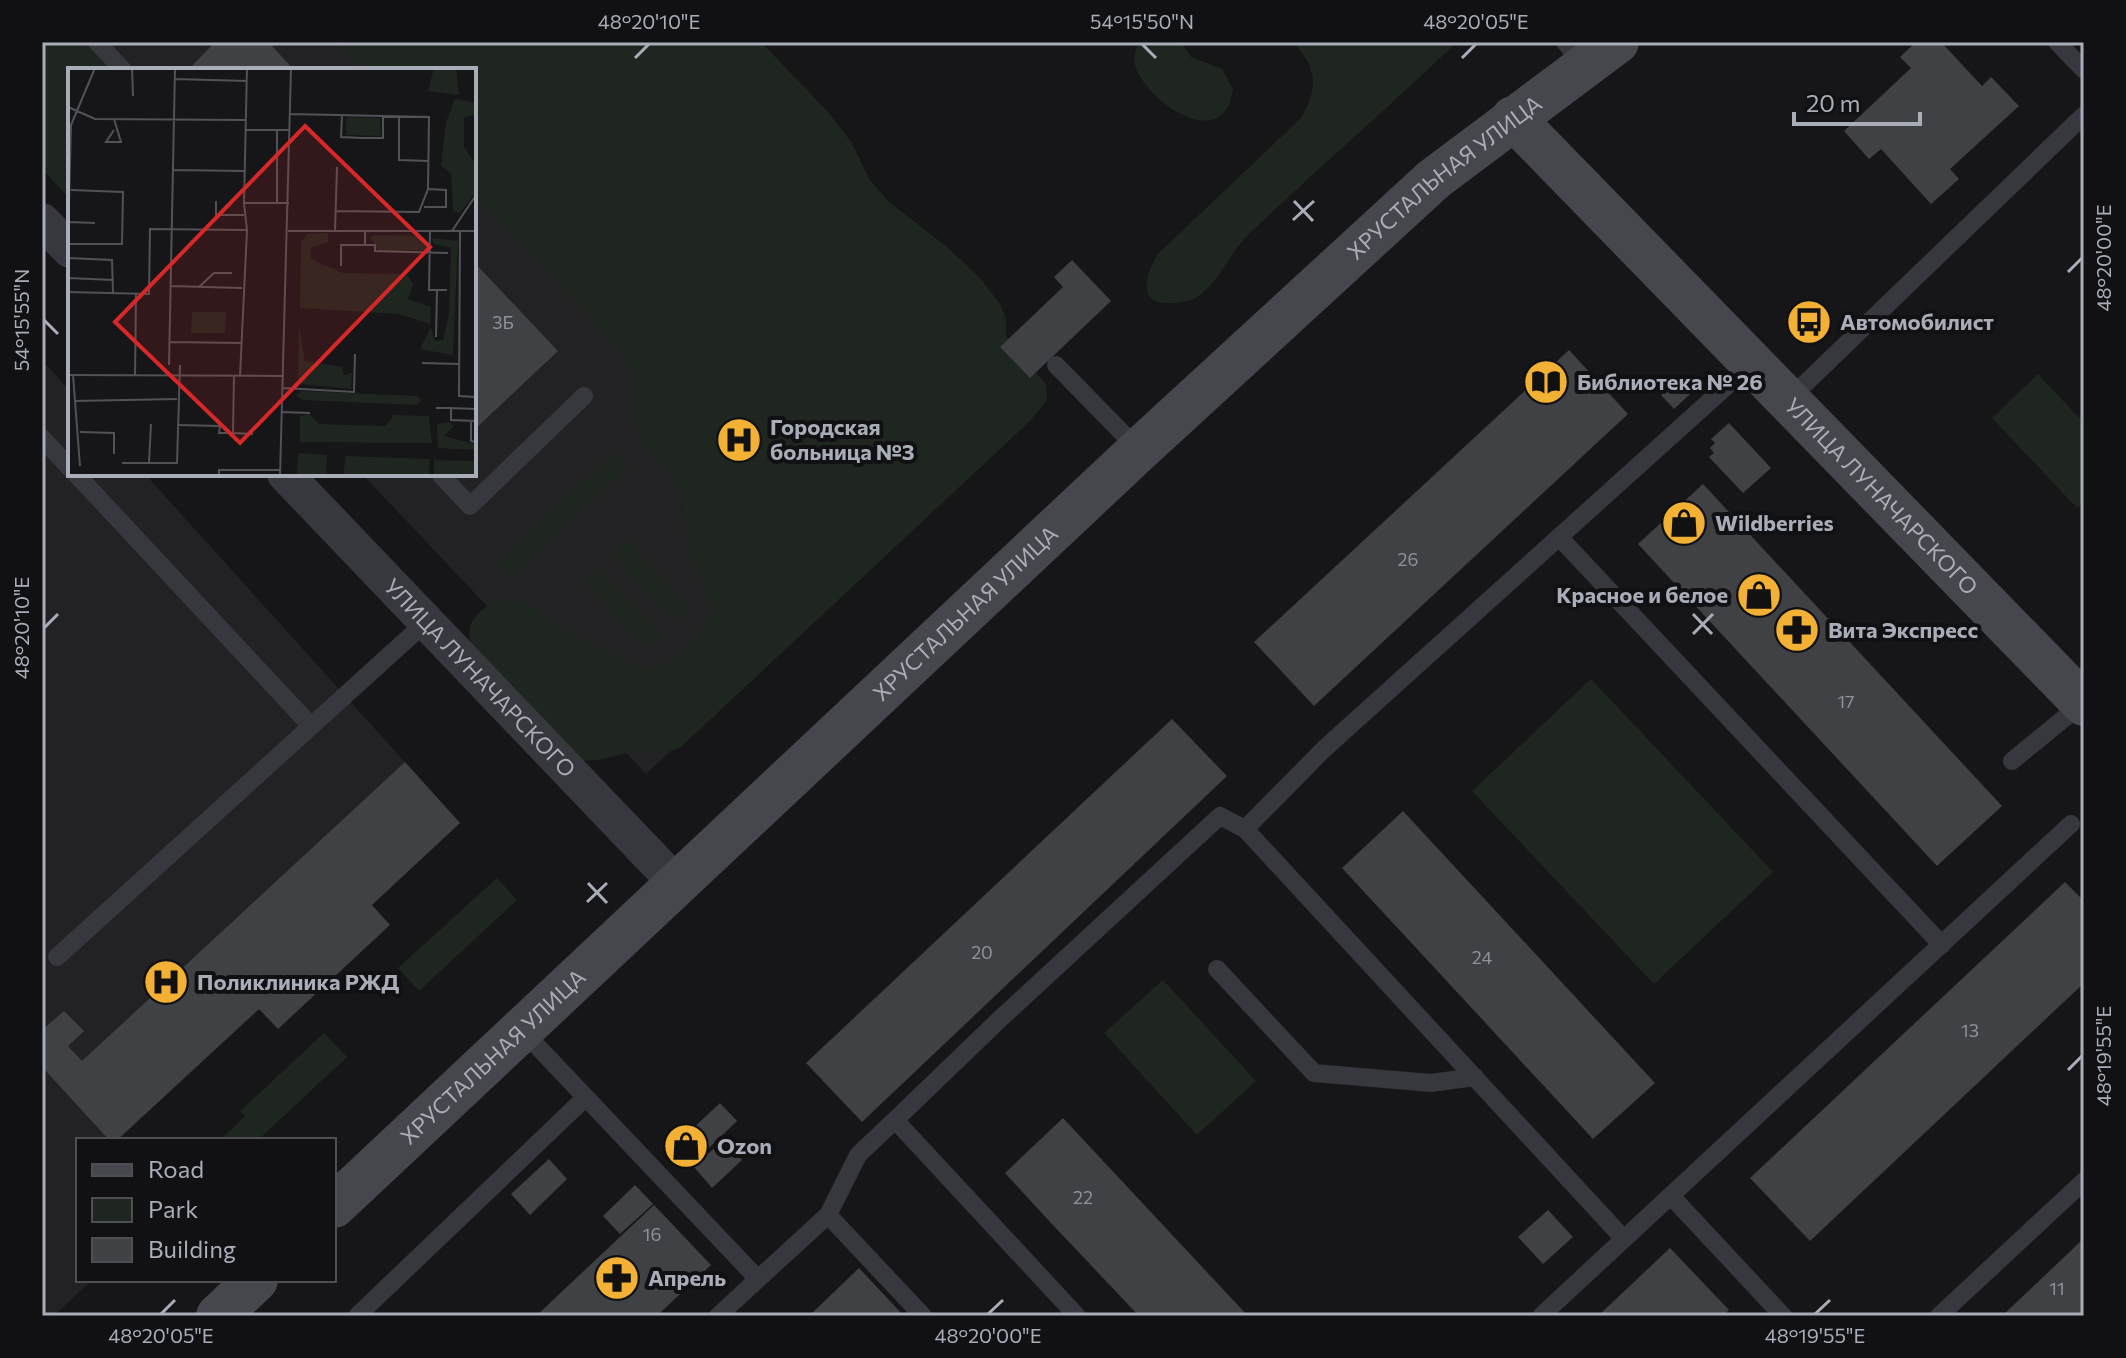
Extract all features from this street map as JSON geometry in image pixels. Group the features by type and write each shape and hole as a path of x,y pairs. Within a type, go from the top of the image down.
{"main road":[{"name":"ХРУСТАЛЬНАЯ УЛИЦА","path":"336,1204 1139,450 1434,179 1513,118 1589,50"},
{"name":"УЛИЦА ЛУНАЧАРСКОГО","path":"1513,118 2084,703"},
{"path":"218,1316 254,1282"}],"street":[{"path":"42,221 68,248"},
{"name":"УЛИЦА ЛУНАЧАРСКОГО","path":"287,476 676,883"}],"lane":[{"path":"97,42 121,68"},
{"path":"2057,42 2084,70"},
{"path":"1787,401 2084,115"},
{"path":"1245,829 1324,749 1751,364"},
{"path":"1056,365 1139,450"},
{"path":"442,476 470,506 584,396"},
{"path":"42,438 68,466"},
{"path":"78,476 311,726"},
{"path":"1559,537 1942,945"},
{"path":"57,957 426,622"},
{"path":"2012,761 2084,703"},
{"path":"718,1316 828,1215 858,1155 1220,816 1245,829 1624,1239"},
{"path":"1541,1316 2071,824"},
{"path":"1217,969 1314,1073 1431,1083 1475,1077"},
{"path":"521,1029 758,1279"},
{"path":"357,1316 585,1098"},
{"path":"895,1120 1077,1316"},
{"path":"1939,1316 2084,1181"},
{"path":"1671,1196 1783,1316"},
{"path":"828,1215 923,1316"}],"shaded area":[{"name":"Городская больница №3","path":"42,42 697,42 1041,405 646,774 364,476 476,476 476,68 68,68"},
{"name":"Поликлиника РЖД","path":"42,360 68,389 68,476 147,476 460,823 120,1138 76,1138 76,1282 90,1282 54,1316 42,1316"}],"green space":[{"path":"42,42 91,42 115,68 68,68 68,197 42,169"},
{"name":"Городская больница №3","path":"335,42 761,42 829,113 852,143 869,179 888,201 947,247 980,278 1000,304 1011,346 1046,384 1047,400 1031,420 681,747 664,752 635,752 582,760 473,649 470,627 488,605 510,600 532,608 575,635 637,665 653,667 669,660 693,638 711,615 707,592 688,548 678,488 637,430 633,411 633,377 618,348 476,195 476,68 359,68"},
{"path":"1139,42 1181,42 1191,57 1222,69 1233,89 1226,110 1214,119 1198,120 1164,103 1139,74 1134,60"},
{"path":"1293,42 1457,42 1247,236 1205,291 1186,302 1162,303 1154,300 1146,288 1149,272 1158,254 1301,118 1307,107 1313,78 1307,61"},
{"path":"2038,374 2084,423 2084,502 2077,508 1992,418"},
{"path":"615,451 629,466 511,577 497,563"},
{"path":"627,540 690,607 675,621 612,555"},
{"path":"598,567 662,634 646,649 583,581"},
{"path":"1591,679 1773,872 1654,984 1472,791"},
{"path":"497,878 517,900 419,991 398,968"},
{"path":"1163,980 1256,1081 1197,1135 1104,1033"},
{"path":"324,1033 347,1057 260,1138 222,1138 245,1116 240,1111"}],"building":[{"path":"215,42 277,42 272,46 292,68 190,68"},
{"path":"1916,42 1941,42 1982,86 1991,77 2019,106 1950,169 1959,179 1931,204 1881,149 1869,159 1844,131 1911,68 1900,57"},
{"path":"1072,260 1111,301 1030,378 1000,347 1063,287 1054,277"},
{"path":"476,264 558,351 476,428"},
{"path":"1803,309 1821,327 1813,335 1795,317"},
{"path":"1569,350 1628,414 1314,706 1254,642"},
{"path":"1677,381 1690,394 1674,409 1661,395"},
{"path":"1729,423 1771,468 1743,493 1709,457 1714,453 1710,448 1715,443 1711,439"},
{"path":"1703,484 2002,806 1937,866 1638,544"},
{"path":"1172,719 1227,776 862,1122 806,1063"},
{"path":"405,762 460,823 372,905 390,925 278,1029 259,1009 119,1138 107,1138 45,1070 42,1073 42,1030 64,1011 84,1031 68,1046 82,1061"},
{"path":"1403,811 1655,1083 1593,1139 1342,868"},
{"path":"2065,882 2084,901 2084,983 1810,1241 1750,1178"},
{"path":"720,1103 737,1121 688,1168 677,1157 688,1133"},
{"path":"1063,1118 1248,1316 1139,1316 1051,1223 1005,1173"},
{"path":"723,1140 742,1160 712,1188 694,1167"},
{"path":"549,1159 567,1179 530,1215 511,1194"},
{"path":"635,1185 653,1204 620,1234 603,1216"},
{"path":"654,1205 711,1265 657,1316 536,1316"},
{"path":"1548,1210 1573,1237 1543,1264 1518,1237"},
{"path":"2084,1238 2084,1316 2002,1316 2059,1262"},
{"path":"1670,1248 1729,1310 1723,1316 1598,1316"},
{"path":"859,1268 904,1316 809,1316"}],"place":[{"name":"Автомобилист","path":"1809,322"},
{"name":"Библиотека № 26","path":"1546,382"},
{"name":"Городская больница №3","path":"739,440"},
{"name":"Wildberries","path":"1684,523"},
{"name":"Красное и белое","path":"1759,595"},
{"name":"Вита Экспресс","path":"1797,630"},
{"name":"Поликлиника РЖД","path":"166,982"},
{"name":"Ozon","path":"686,1146"},
{"name":"Апрель","path":"617,1278"}]}
